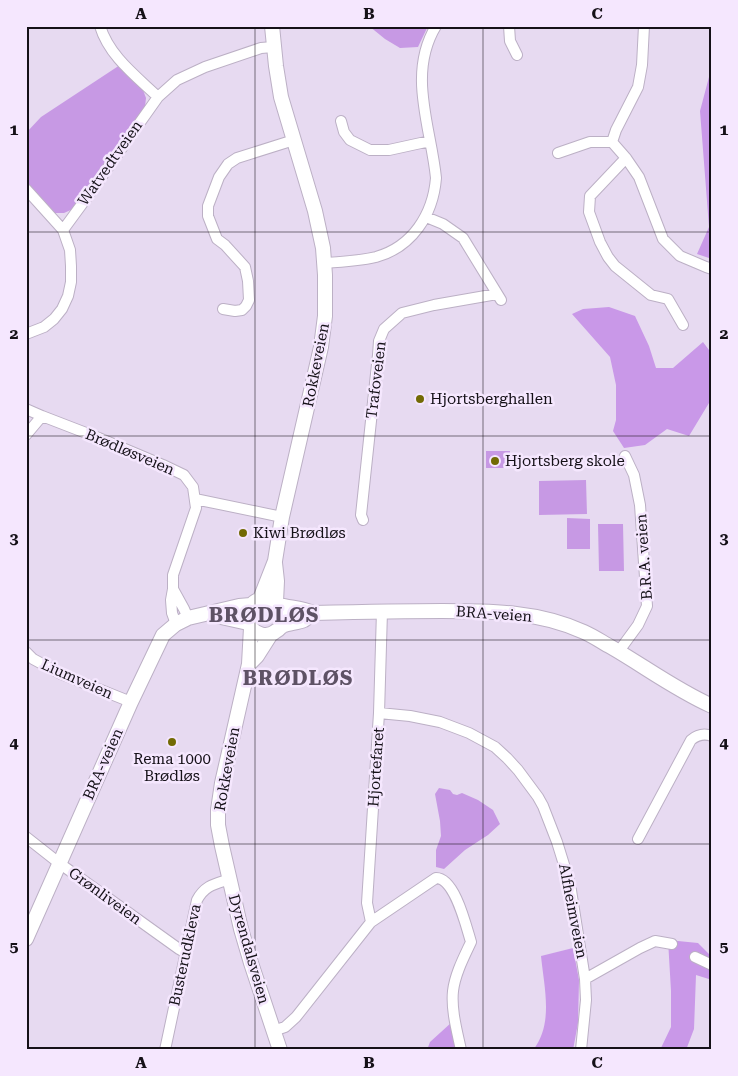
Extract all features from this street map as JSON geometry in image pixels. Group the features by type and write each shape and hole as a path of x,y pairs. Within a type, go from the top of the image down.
{"main road":[{"name":"Rokkeveien","path":"272,26 273,47 281,97 315,211 325,263 325,316 321,347 282,517 275,561 278,603"},
{"name":"Rokkeveien","path":"256,602 275,561"},
{"path":"182,621 206,614 256,602 271,599 278,603 283,612 284,619 276,630 263,635 256,632 250,625 247,617 248,611 256,602"},
{"name":"BRA-veien","path":"278,603 313,613 382,611 496,612 517,613 554,620 585,632 691,697 712,706"},
{"name":"BRA-veien","path":"276,630 305,619 313,613"},
{"path":"206,614 250,625"},
{"name":"BRA-veien","path":"26,939 131,702 163,635 182,621"},
{"name":"Rokkeveien","path":"222,846 218,825 218,810 249,664 250,625"},
{"name":"Rokkeveien","path":"249,664 276,630"},
{"name":"Dyrendalsveien","path":"222,846 241,929 280,1050"}],"street":[{"path":"100,26 110,47 130,71 158,97"},
{"path":"325,263 376,257 409,239 426,217 432,203 436,178 421,74 423,56 436,26"},
{"path":"508,26 510,41 517,55"},
{"path":"612,142 616,130 638,87 642,65 644,26"},
{"name":"Watvedtveien","path":"62,230 158,97 177,80 204,67 261,48 273,47"},
{"path":"341,121 344,132 350,140 370,150 389,150 430,141"},
{"path":"223,309 242,310 249,300 245,267 226,245 217,238 208,216 208,206 219,177 228,164 237,158 294,140"},
{"path":"558,153 590,142 612,142 640,177 663,239 680,256 712,269"},
{"path":"626,158 590,196 589,212 594,227 604,249 615,266 651,295 668,298 683,325"},
{"path":"26,189 62,230 70,250 71,266 71,282 62,310 44,327 26,334"},
{"name":"Trafoveien","path":"363,520 361,515 379,341 384,329 402,313 434,305 499,297 463,238 443,224 426,217"},
{"path":"26,410 42,416 26,435"},
{"name":"Brødløsveien","path":"42,416 121,447 184,476 193,486 195,499"},
{"name":"B.R.A. veien","path":"619,652 638,625 647,606 640,505 634,475 625,456"},
{"path":"182,621 172,613 173,574 196,508 195,499 282,517"},
{"name":"Hjortefaret","path":"371,922 367,902 380,713 382,611"},
{"name":"Liumveien","path":"26,652 34,659 61,674 131,702"},
{"name":"Alfheimveien","path":"380,713 440,722 469,732 495,747 518,770 538,797 558,842 570,884 585,979 586,1000 581,1050"},
{"path":"638,839 690,740 700,735 712,736"},
{"name":"Grønliveien","path":"26,837 59,863 186,953"},
{"path":"273,1031 285,1027 296,1017 371,922 436,878 440,878 454,892 471,942 461,962 453,990 454,1014 461,1050"},
{"name":"Busterudkleva","path":"165,1050 197,900 201,892 216,883 230,879"},
{"name":"Alfheimveien","path":"585,979 655,941 672,944"},
{"path":"695,957 712,965"}],"shaded area":[{"path":"369,26 428,26 418,47 400,48"},
{"path":"120,65 143,90 146,98 145,107 73,209 64,213 54,213 26,182 26,133 41,117"},
{"path":"712,75 712,259 697,254 709,227 700,111 709,77"},
{"path":"609,307 635,316 649,346 656,368 673,368 703,342 712,354 712,398 689,436 667,429 645,445 624,448 613,431 616,420 616,385 610,357 572,314 583,309"},
{"path":"486,451 510,451 510,468 486,468"},
{"path":"586,480 587,514 539,515 539,481"},
{"path":"567,518 590,519 590,549 567,549"},
{"path":"598,524 623,524 624,571 599,571"},
{"path":"439,788 450,790 453,794 457,795 462,793 478,800 493,810 500,824 488,835 465,850 444,869 436,867 436,850 441,836 435,794"},
{"path":"668,940 698,943 712,957 712,980 696,975 694,1029 686,1050 660,1050 671,1027"},
{"path":"573,948 579,980 578,1023 573,1050 533,1050 544,1029 546,1017 541,956"},
{"path":"452,1022 456,1050 427,1050 430,1042"}],"place":[{"name":"Hjortsberghallen","path":"420,399"},
{"name":"Hjortsberg skole","path":"495,461"},
{"name":"Kiwi Brødløs","path":"243,533"},
{"name":"Rema 1000 Brødløs","path":"172,742"}],"district":[{"name":"BRØDLØS","path":"264,615"},
{"name":"BRØDLØS","path":"298,678"}]}
